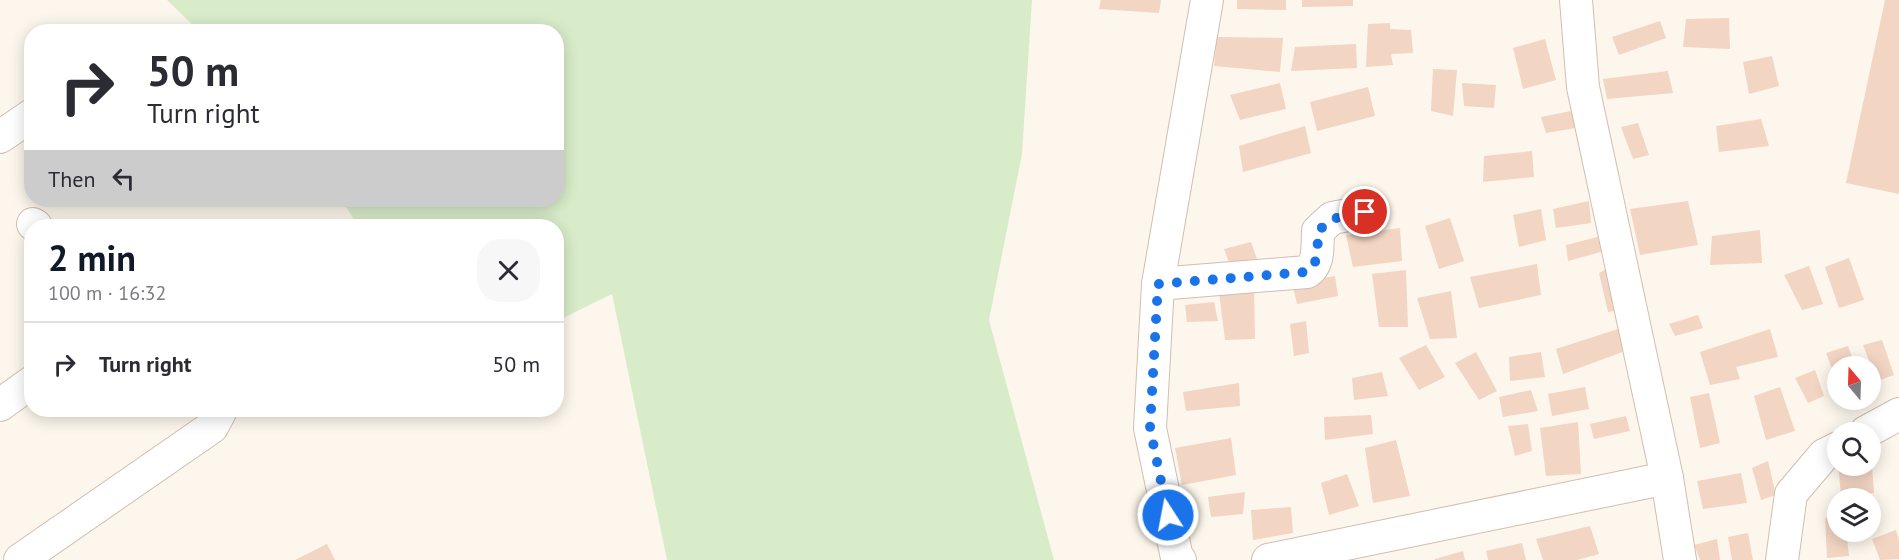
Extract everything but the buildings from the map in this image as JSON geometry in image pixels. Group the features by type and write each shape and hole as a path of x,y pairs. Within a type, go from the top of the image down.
{"street":[{"path":"1180,560 1177,558 1150,428 1158,284 1207,0"},
{"path":"1576,0 1583,87 1667,478 1680,560"},
{"path":"0,137 24,121"},
{"path":"1158,284 1307,272 1312,269 1316,259 1318,231 1332,219 1365,212"},
{"path":"0,405 24,388"},
{"path":"1881,424 1899,414"},
{"path":"20,560 212,427 217,417"},
{"path":"1782,560 1791,494 1827,454"},
{"path":"1268,560 1667,478"},
{"path":"0,544 14,560"}],"green space":[{"path":"167,0 1032,0 1022,154 989,320 1054,560 667,560 612,294 564,318 564,219 354,219 346,207 564,207 564,24 192,24"}],"route":[{"path":"1168,515 1150,428 1158,284 1307,272 1312,269 1316,259 1318,231 1332,219 1365,212"}]}
